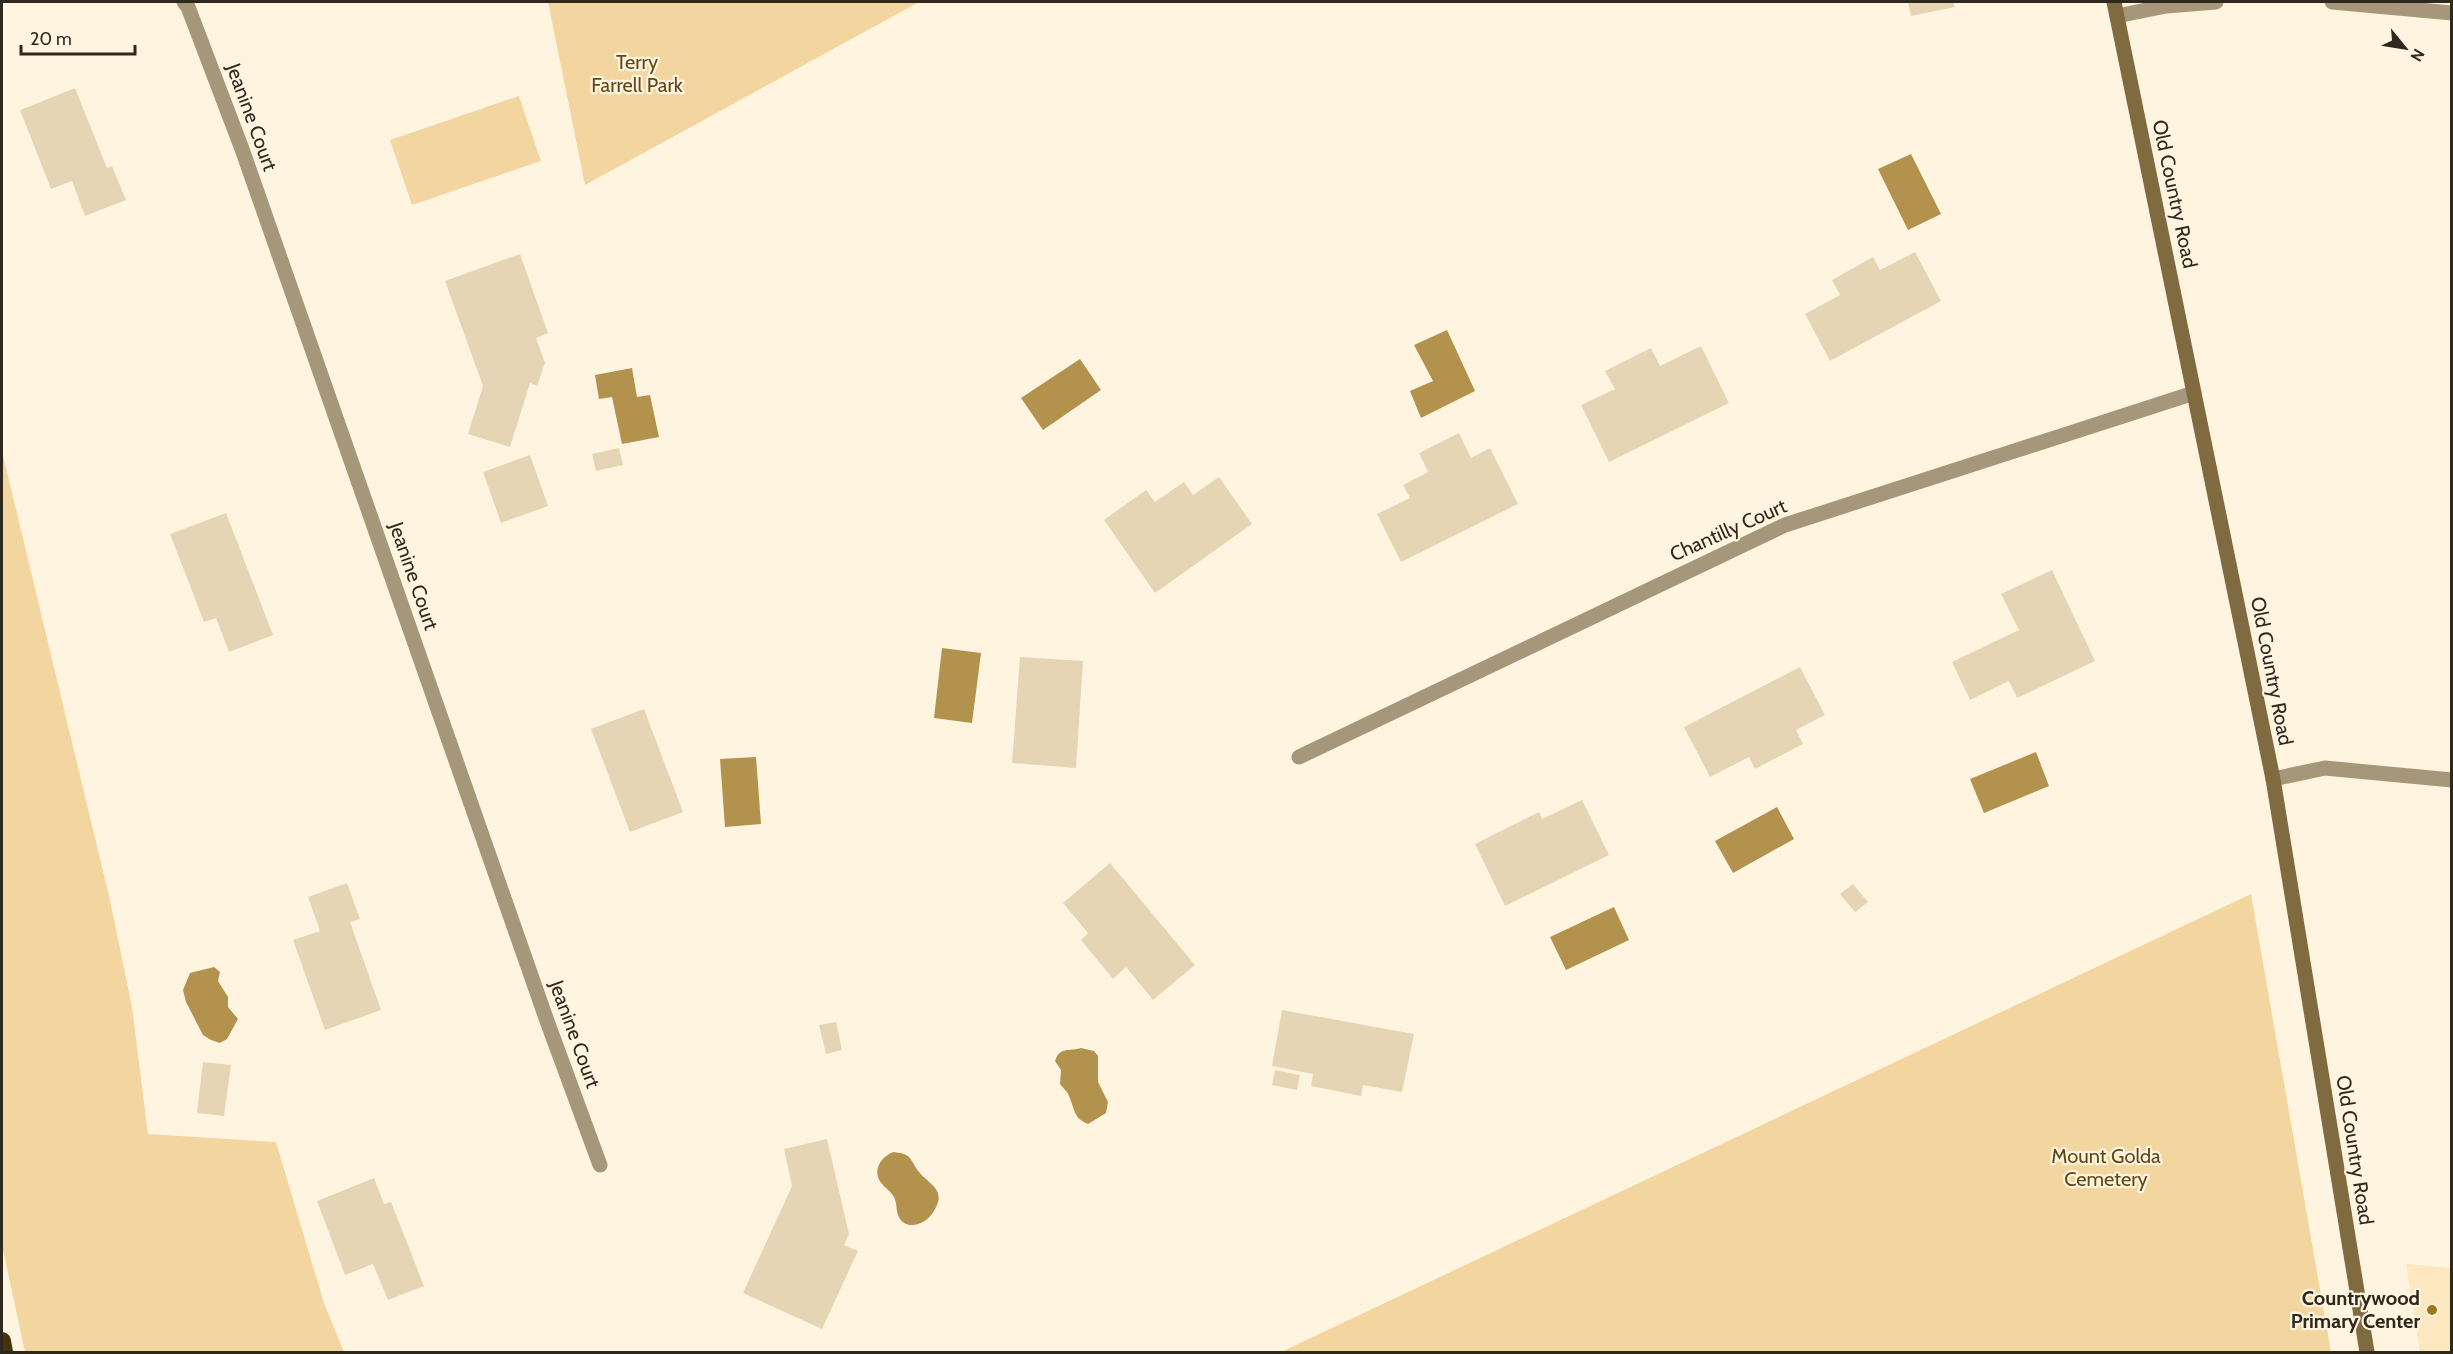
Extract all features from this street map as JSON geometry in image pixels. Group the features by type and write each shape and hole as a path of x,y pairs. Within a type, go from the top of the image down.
{"highway":[{"path":"2,1341 4,1353"}],"main road":[{"name":"Old Country Road","path":"2116,9 2272,778 2367,1353"}],"street":[{"name":"Jeanine Court","path":"184,2 242,149 547,1021 600,1165"},
{"path":"2116,9 2216,2"},
{"path":"2332,2 2451,13"},
{"name":"Chantilly Court","path":"1299,757 1785,525 2194,393"},
{"path":"2272,778 2325,768 2451,780"}],"shaded area":[{"path":"1911,154 1941,214 1908,230 1878,169"},
{"path":"1447,330 1475,391 1421,418 1410,391 1433,381 1414,345"},
{"path":"1080,359 1101,390 1043,430 1021,398"},
{"path":"632,368 637,397 650,395 659,437 622,444 612,397 599,399 595,375"},
{"path":"942,648 981,653 972,723 934,718"},
{"path":"2036,752 2049,786 1984,813 1970,779"},
{"path":"756,757 761,824 725,827 720,759"},
{"path":"1777,807 1794,839 1733,873 1715,841"},
{"path":"1614,907 1629,940 1566,970 1550,937"},
{"path":"214,967 220,972 218,981 228,997 228,1007 238,1019 227,1039 220,1043 203,1035 186,1002 183,990 190,973"},
{"path":"1081,1048 1094,1051 1098,1056 1098,1082 1108,1102 1106,1113 1088,1124 1075,1113 1068,1094 1060,1084 1061,1070 1055,1061 1062,1051"},
{"path":"893,1152 908,1156 938,1193 938,1204 931,1216 916,1225 901,1221 894,1197 882,1184 877,1174 881,1161"},
{"name":"Countrywood Primary Center","path":"2406,1264 2451,1268 2451,1352 2420,1352"}],"green space":[{"name":"Terry Farrell Park","path":"548,2 919,2 585,185"},
{"path":"519,96 541,161 412,205 390,140"},
{"path":"2,451 110,900 132,1007 148,1134 276,1142 324,1303 344,1352 25,1352 2,1245"},
{"name":"Mount Golda Cemetery","path":"2251,894 2331,1352 1281,1352"}],"building":[{"path":"1908,2 1953,2 1955,7 1911,16"},
{"path":"75,88 107,168 112,166 126,200 85,216 72,181 51,189 20,110"},
{"path":"1915,252 1941,301 1830,361 1805,314 1840,295 1832,280 1873,257 1880,270"},
{"path":"520,254 548,333 536,338 545,363 537,386 530,383 510,447 468,434 483,386 445,281"},
{"path":"1701,346 1729,403 1609,462 1581,405 1615,389 1605,371 1651,348 1660,366"},
{"path":"1459,433 1471,458 1490,448 1518,504 1401,562 1377,514 1410,498 1403,485 1428,472 1419,453"},
{"path":"619,448 623,465 596,471 592,454"},
{"path":"530,455 548,506 501,523 483,472"},
{"path":"1219,477 1252,524 1155,593 1104,520 1146,490 1155,502 1184,482 1193,495"},
{"path":"226,513 273,635 229,652 216,618 204,622 170,534"},
{"path":"2052,570 2095,661 2017,698 2009,681 1970,700 1952,662 2019,630 2001,594"},
{"path":"1020,657 1083,661 1076,768 1012,763"},
{"path":"1800,667 1825,715 1796,730 1803,744 1755,769 1749,757 1710,777 1684,727"},
{"path":"644,709 683,812 630,832 591,729"},
{"path":"1582,800 1609,855 1505,906 1475,844 1539,812 1542,819"},
{"path":"1110,863 1195,965 1153,1000 1126,967 1113,979 1081,940 1088,933 1063,903"},
{"path":"347,883 360,919 350,922 381,1010 325,1030 293,940 320,931 308,897"},
{"path":"1853,884 1868,902 1855,912 1840,894"},
{"path":"1282,1010 1414,1034 1402,1092 1363,1085 1361,1096 1311,1086 1313,1074 1272,1066"},
{"path":"836,1022 842,1050 826,1054 819,1025"},
{"path":"203,1062 231,1065 224,1116 197,1113"},
{"path":"1275,1070 1300,1075 1297,1090 1272,1085"},
{"path":"827,1139 849,1234 844,1245 858,1251 822,1329 743,1293 792,1186 784,1149"},
{"path":"374,1178 384,1204 391,1202 424,1286 388,1300 373,1264 345,1275 317,1201"}],"place":[{"name":"Countrywood Primary Center","path":"2432,1310"}]}
